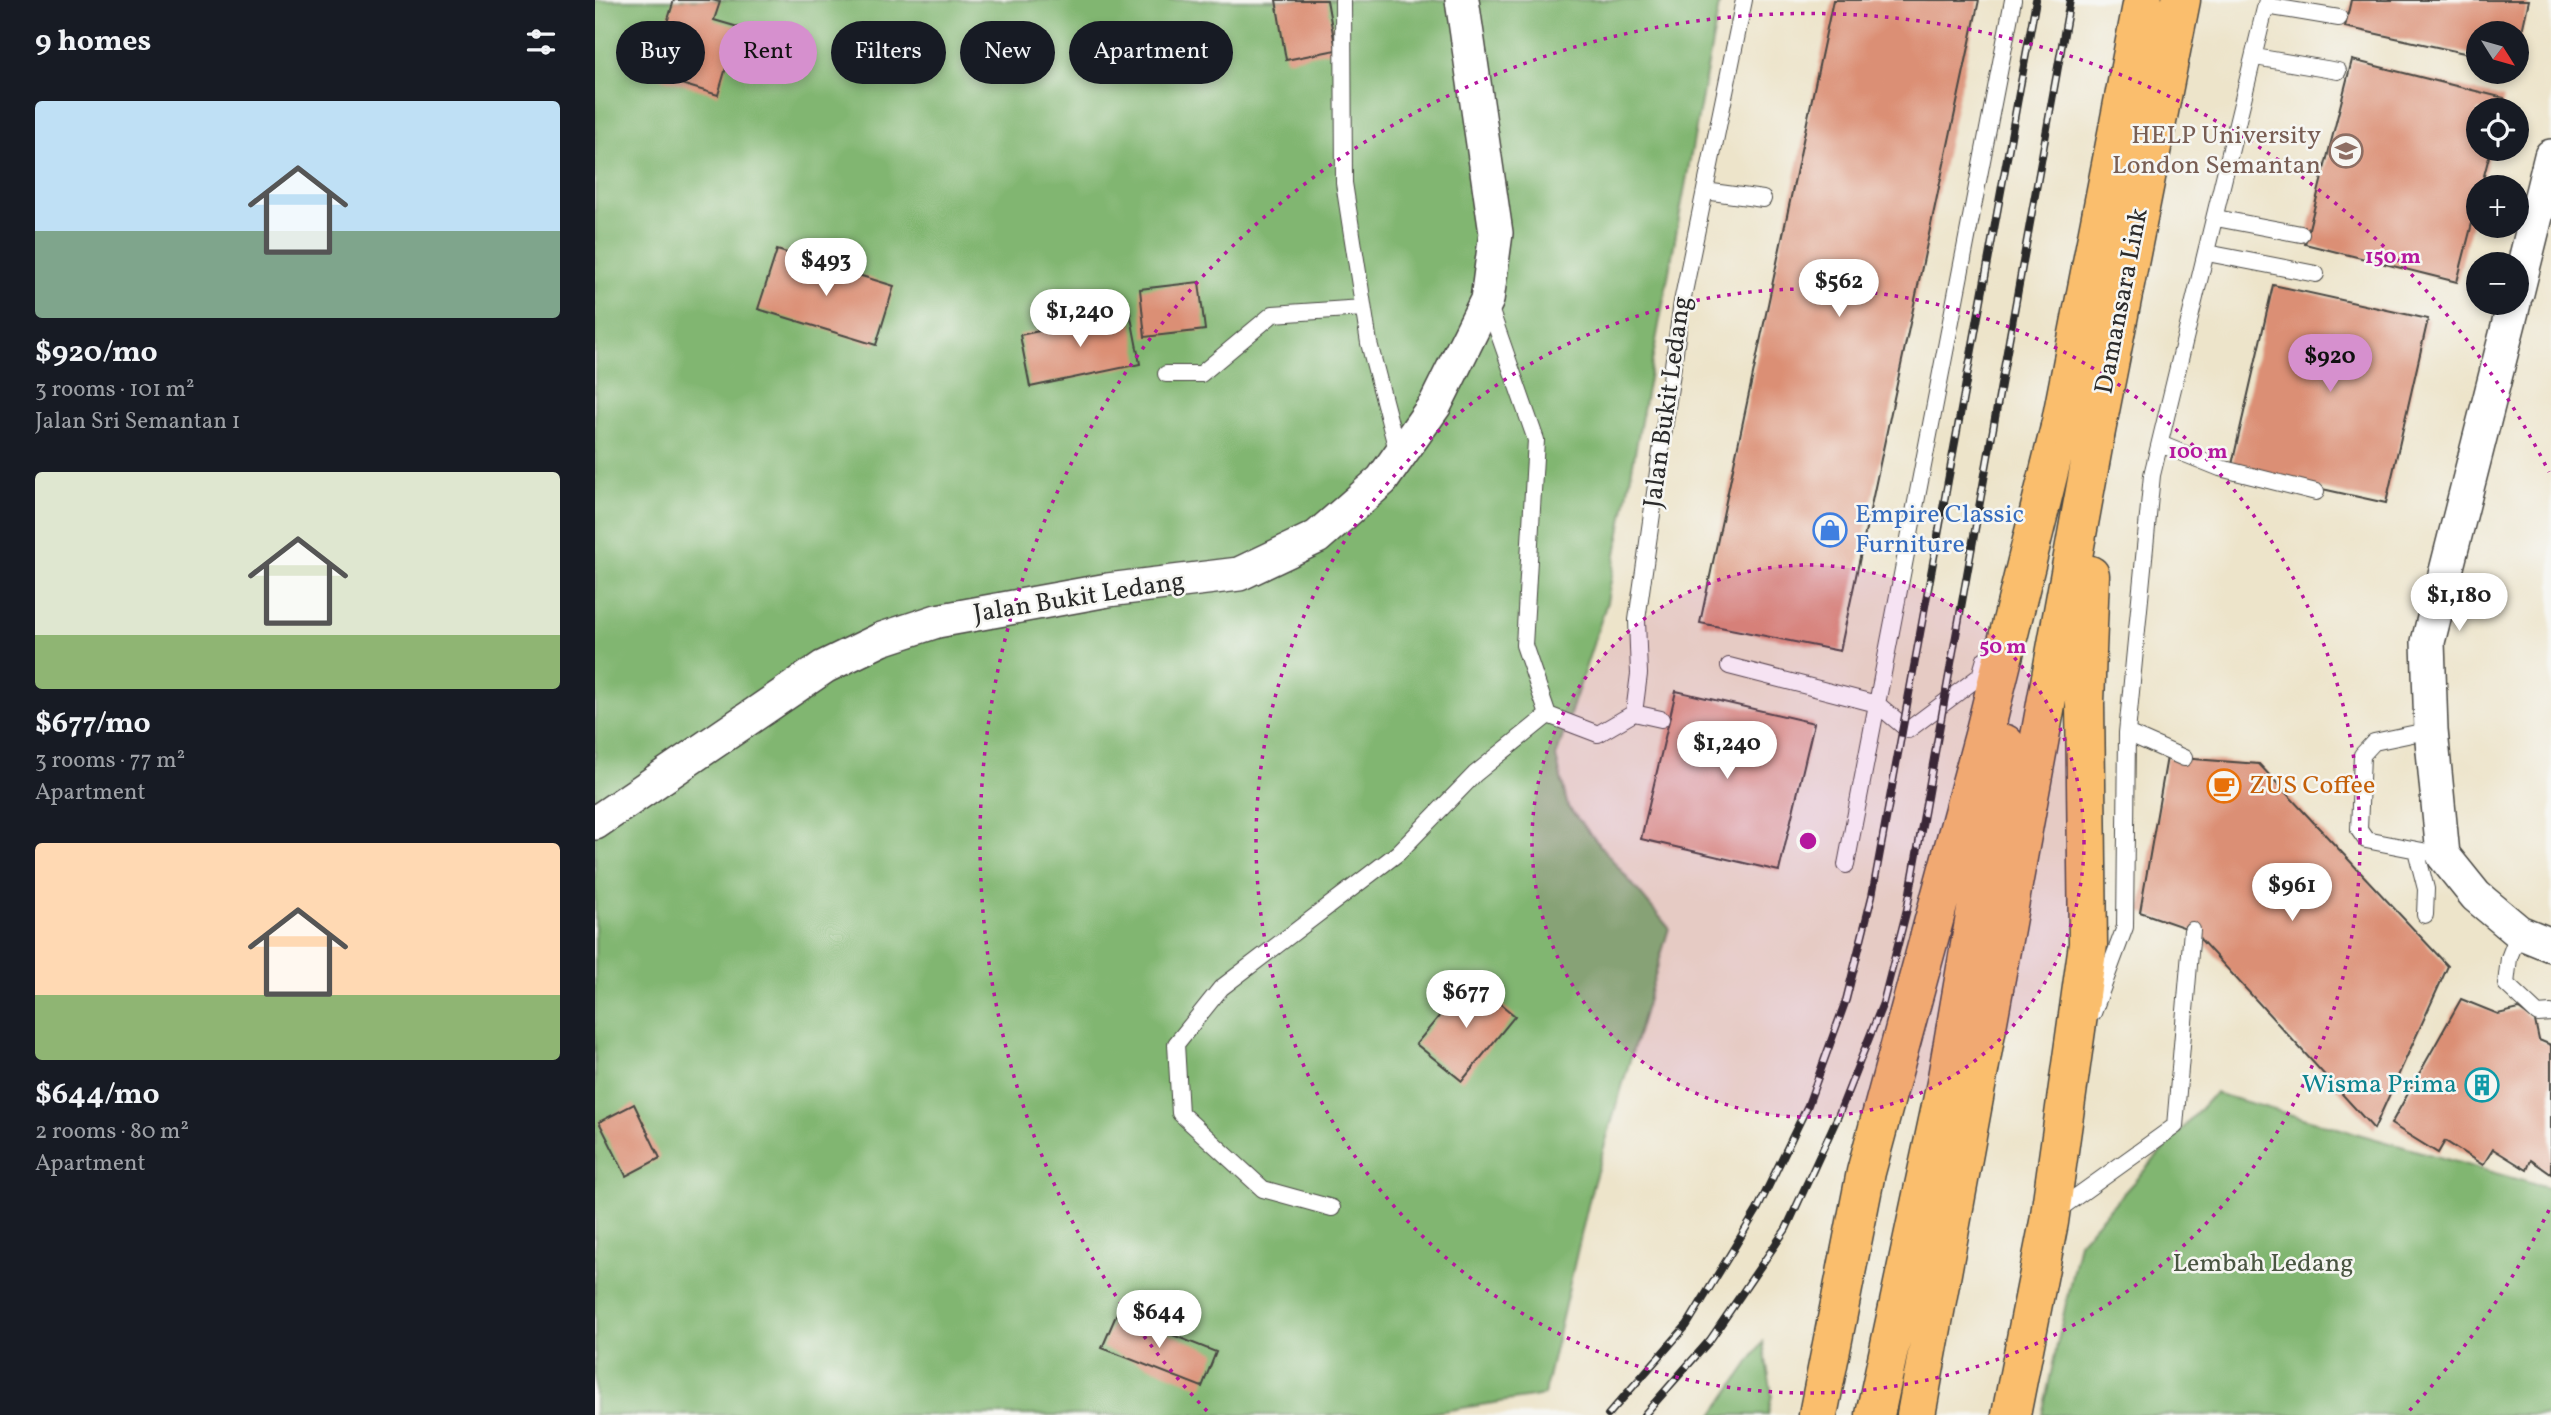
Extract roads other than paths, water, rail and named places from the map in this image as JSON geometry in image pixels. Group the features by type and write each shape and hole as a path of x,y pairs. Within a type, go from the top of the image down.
{"main road":[{"name":"Damansara Link","path":"2077,432 2143,0"},
{"name":"Damansara Link","path":"2077,432 2181,0"},
{"path":"2011,1415 2050,1216 2088,944 2085,702 2077,432"},
{"path":"1818,1415 1866,1172 1984,735 2077,432"},
{"path":"1875,1415 1946,1083 2077,432"},
{"path":"1916,1415 2077,432"}],"street":[{"name":"Jalan Bukit Ledang","path":"595,823 824,667 882,639 937,621 1055,599 1239,574 1317,537 1382,480 1435,405 1487,300 1496,233 1462,0"},
{"path":"2527,252 2551,156"},
{"path":"2511,315 2428,642 2431,730 2430,852 2519,932 2551,945"}],"lane":[{"path":"1343,0 1345,183 1369,343 1399,457"},
{"name":"Jalan Bukit Ledang","path":"1634,713 1639,674 1637,620 1682,302 1744,0"},
{"path":"1846,865 2013,0"},
{"path":"2071,1074 2125,927 2127,733 2152,475 2267,3 2339,18"},
{"path":"2255,57 2338,71"},
{"path":"1705,191 1763,199"},
{"path":"2216,218 2301,234"},
{"path":"2207,253 2316,274"},
{"name":"Jalan Bukit Ledang","path":"1487,300 1536,440 1524,645 1548,715"},
{"path":"1165,374 1201,374 1273,314 1363,308"},
{"path":"1729,666 1877,704 1908,730 1980,676 2077,432"},
{"path":"2160,444 2220,468 2316,492"},
{"path":"1332,1208 1263,1189 1180,1113 1176,1044 1221,988 1398,853 1475,774 1548,715 1598,734 1634,713 1661,719"},
{"path":"2425,915 2430,852 2366,840 2358,830 2362,755 2374,742 2431,730"},
{"path":"2127,733 2184,758"},
{"path":"2050,1216 2175,1126 2192,930"},
{"path":"2519,932 2509,958 2506,984 2538,1014 2551,1013"}],"railway":[{"path":"1608,1415 1687,1325 1757,1210 1808,1105 1846,1000 1872,896 2036,0"},
{"path":"1644,1415 1710,1340 1786,1229 1838,1116 1883,1003 1907,909 2070,0"}],"place":[{"name":"HELP University London Semantan","path":"2346,151"},
{"name":"Empire Classic Furniture","path":"1830,530"},
{"name":"ZUS Coffee","path":"2224,786"},
{"name":"Wisma Prima","path":"2482,1085"}],"park label":[{"name":"Lembah Ledang","path":"2263,1264"}]}
